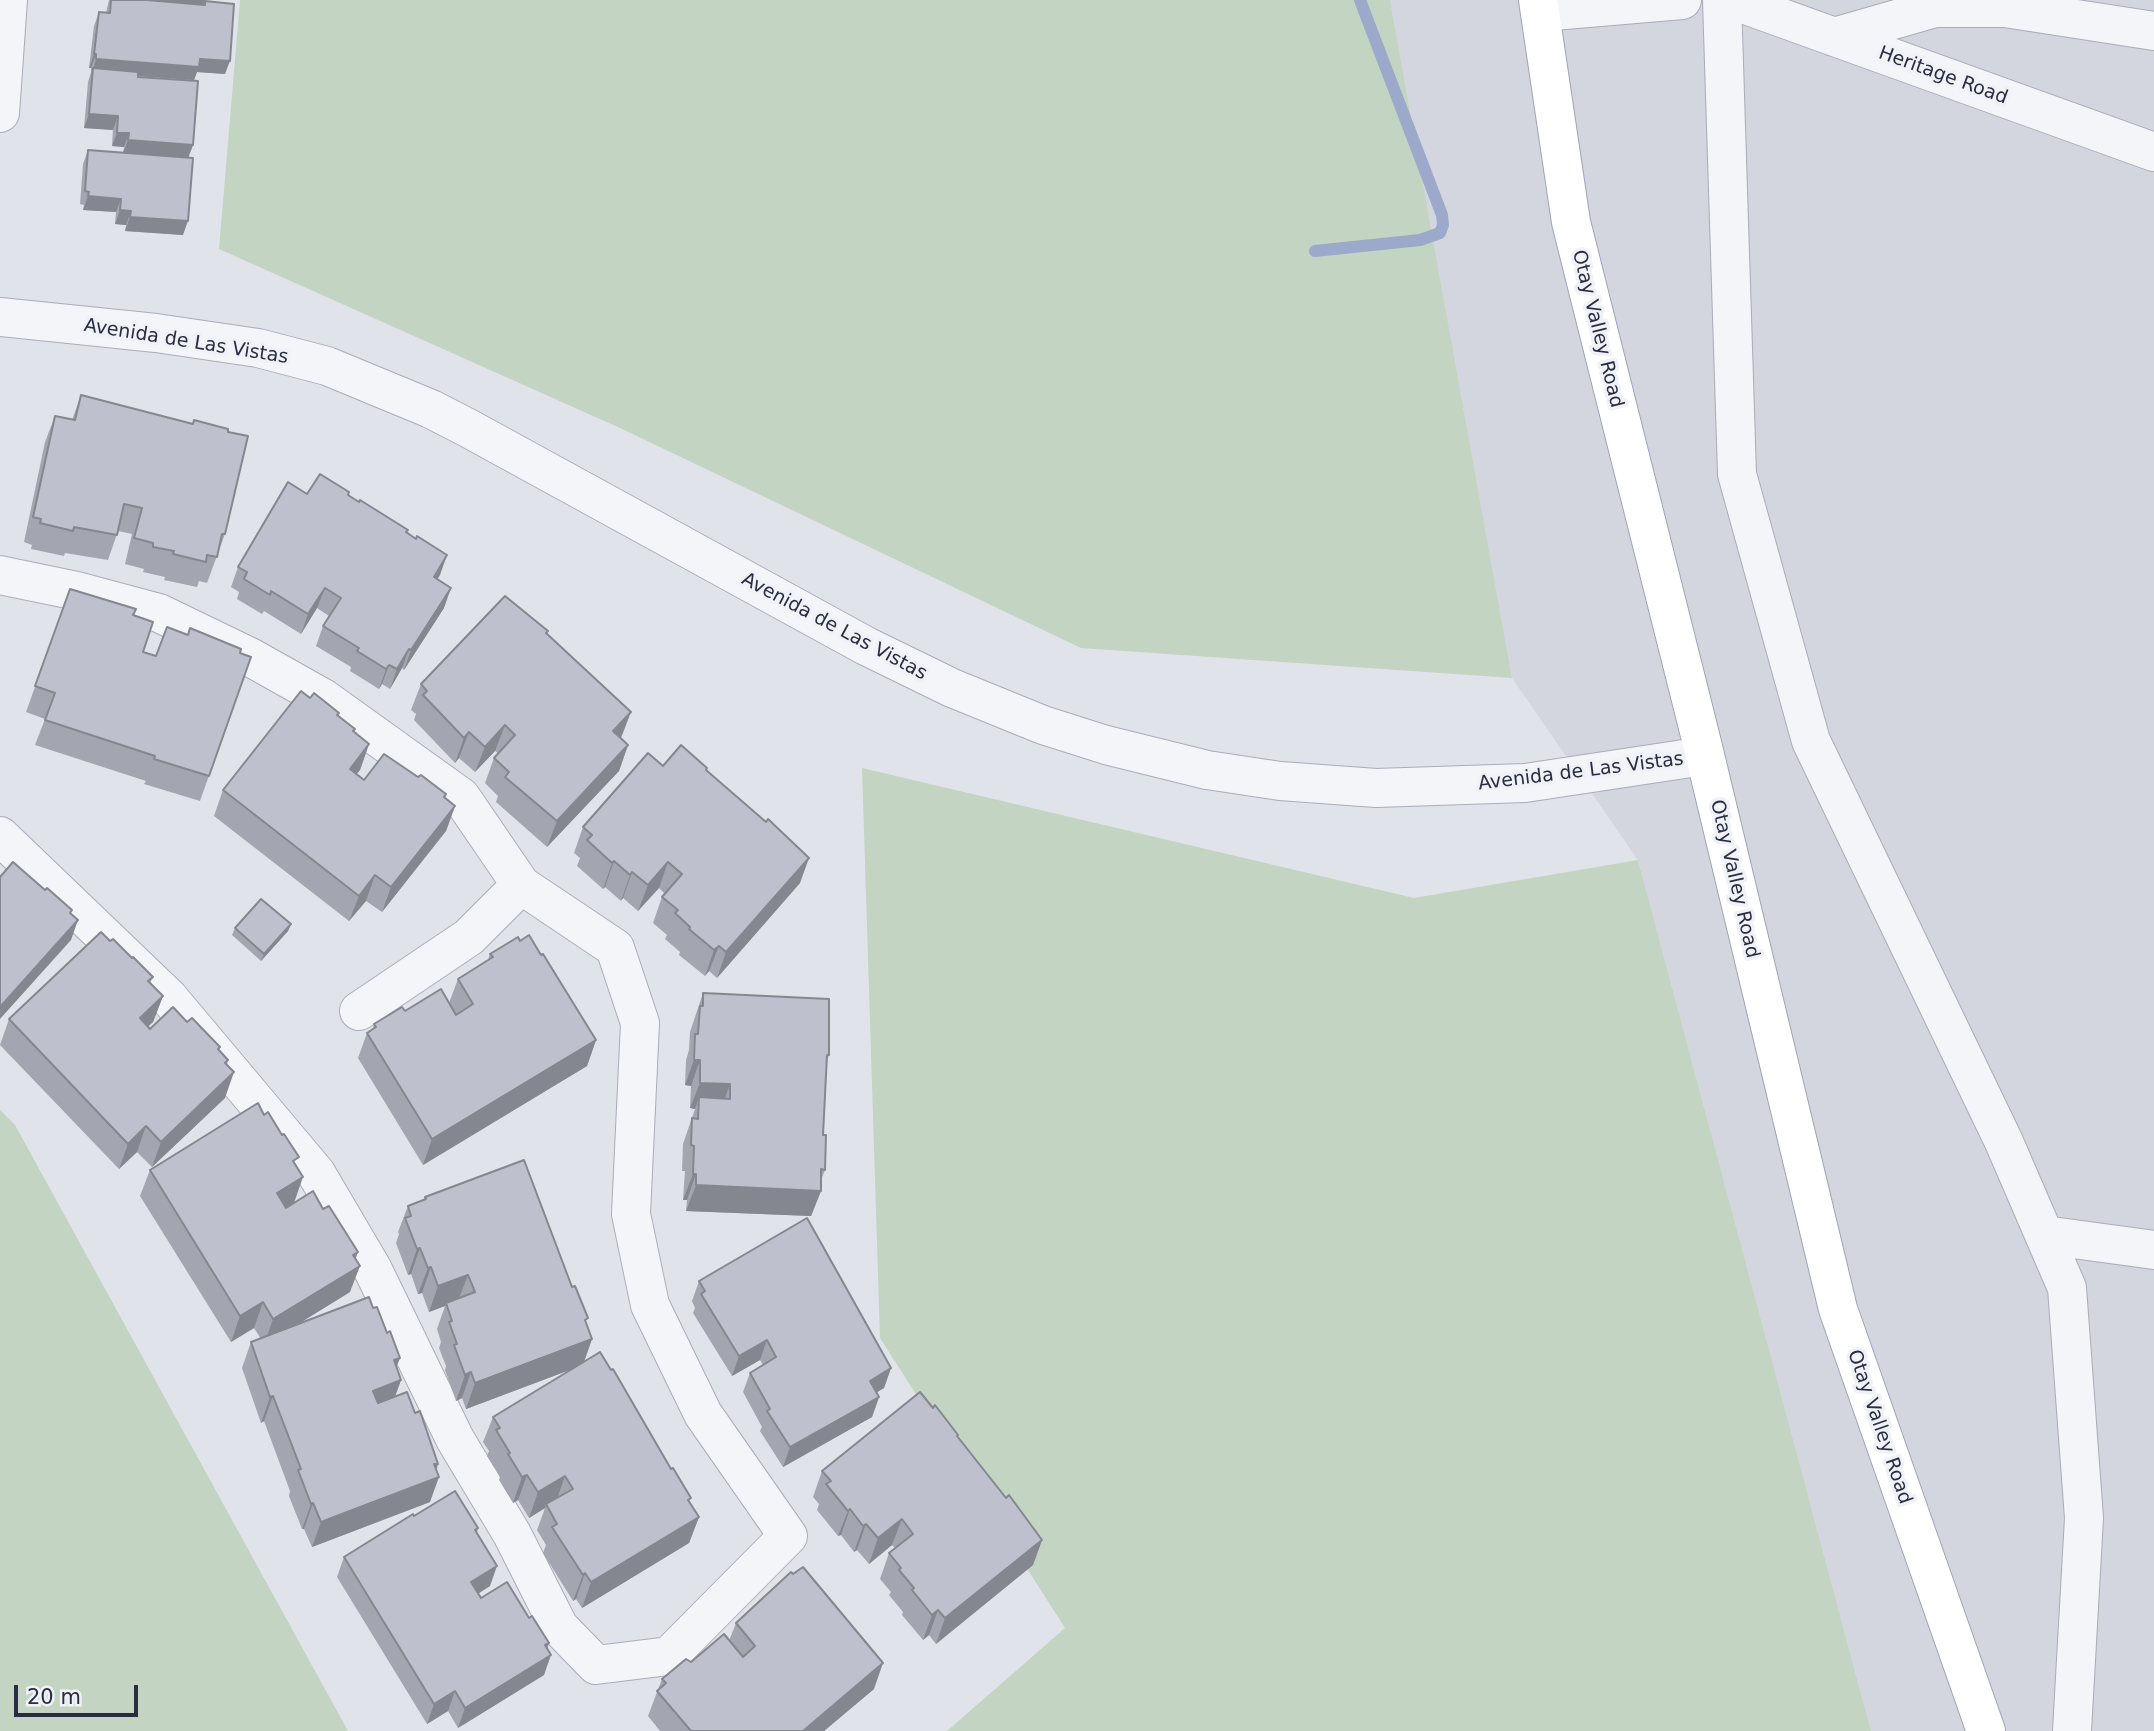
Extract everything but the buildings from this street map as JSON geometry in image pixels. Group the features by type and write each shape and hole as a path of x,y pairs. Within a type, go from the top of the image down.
{"main road":[{"name":"Otay Valley Road","path":"1539,6 1571,222 1838,1309 1986,1731"}],"street":[{"path":"1539,6 1682,0"},
{"path":"1722,0 1737,474 1811,741 2004,1142 2067,1288 2084,1518 2072,1731"},
{"name":"Heritage Road","path":"1731,0 2154,152"},
{"path":"1834,37 1935,8 2005,8 2154,32"},
{"path":"0,113 5,12"},
{"name":"Avenida de Las Vistas","path":"0,317 156,333 258,348 327,366 468,428 854,640 928,676 1043,725 1106,745 1207,770 1280,781 1376,788 1525,783 1704,756"},
{"path":"0,575 77,591 159,613 250,657 323,698 461,797 521,885 615,948 640,1023 631,1214 650,1305 703,1415 788,1536 669,1656 596,1665 559,1627 512,1534 455,1439 373,1270 316,1173 169,998 0,836"},
{"path":"359,1011 469,937 521,885"},
{"path":"2044,1235 2154,1250"}],"shaded area":[{"path":"1390,0 2154,0 2154,1731 1871,1731 1638,860 1512,678"}],"green space":[{"path":"240,0 1390,0 1512,678 1081,648 620,428 219,249"},
{"path":"862,768 1414,898 1638,860 1871,1731 947,1731 1065,1628 880,1338"},
{"path":"0,1110 15,1125 348,1731 0,1731"}],"waterway":[{"path":"1315,251 1420,240 1440,233 1443,225 1442,215 1360,0"}]}
